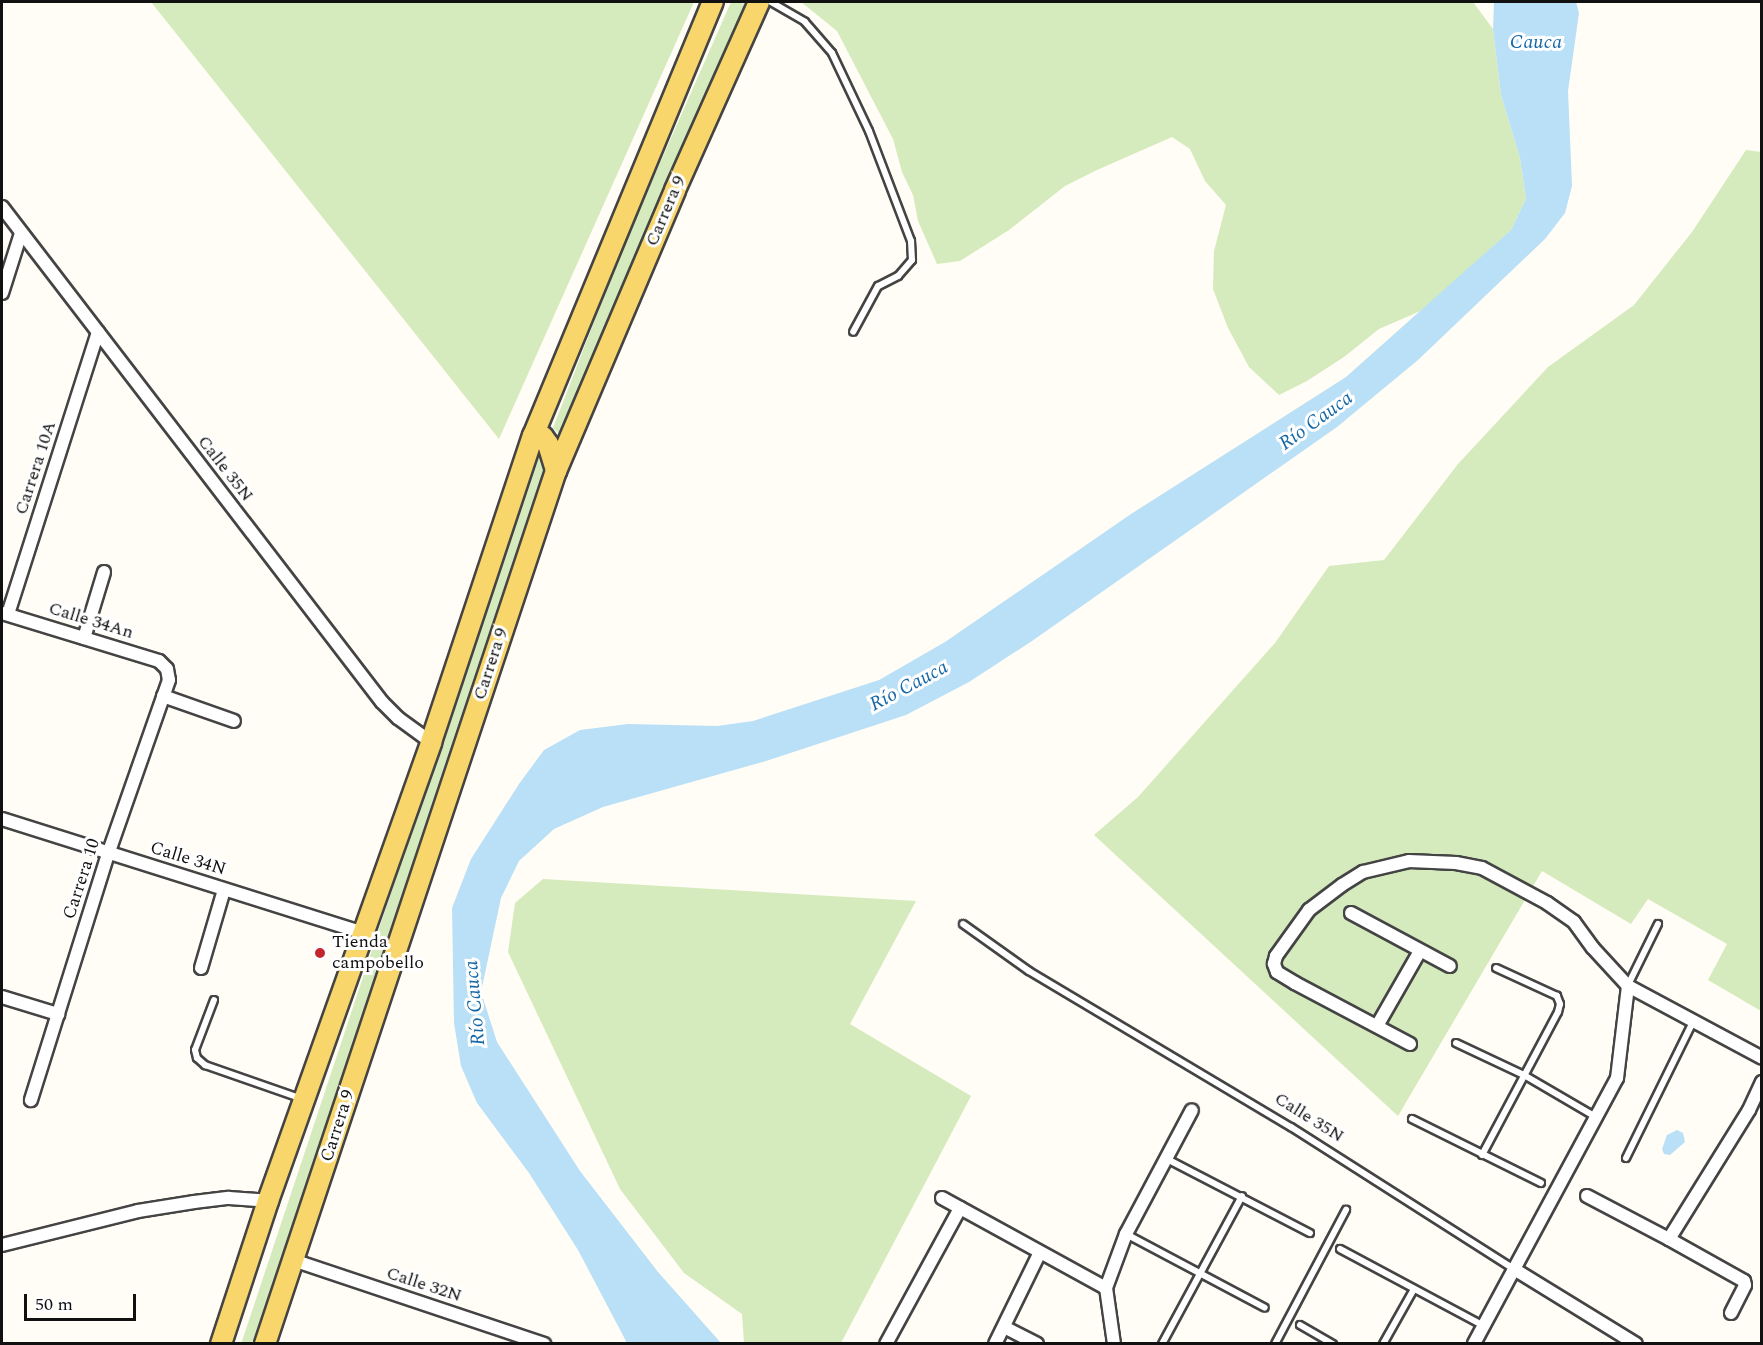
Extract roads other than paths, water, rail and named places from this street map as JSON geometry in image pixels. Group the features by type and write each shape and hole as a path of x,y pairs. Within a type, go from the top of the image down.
{"main road":[{"name":"Carrera 9","path":"222,1344 268,1201 431,742 533,436 713,2"},
{"name":"Carrera 9","path":"266,1344 556,471 675,190 759,2"},
{"path":"533,436 543,437 548,444 556,471"}],"street":[{"name":"Calle 35N","path":"2,207 382,702 398,718 431,742"},
{"path":"2,293 21,233"},
{"name":"Carrera 10A","path":"5,613 98,332"},
{"path":"84,638 104,572"},
{"name":"Calle 34An","path":"5,613 159,662 167,669"},
{"name":"Carrera 10","path":"31,1100 108,854 169,680 167,669"},
{"path":"163,696 234,721"},
{"name":"Calle 34N","path":"2,819 364,933"},
{"path":"1410,1044 1295,983 1277,972 1274,964 1276,956 1309,910 1322,899 1364,872 1409,861 1482,867 1547,903 1574,922 1593,948 1628,986 1761,1058"},
{"path":"201,968 225,890"},
{"path":"1351,912 1450,966"},
{"path":"1377,1026 1420,951"},
{"path":"1478,1342 1514,1269 1617,1078 1628,986"},
{"path":"2,996 58,1014"},
{"path":"1669,1239 1749,1110 1761,1082"},
{"path":"1114,1344 1106,1288 1126,1234 1192,1110"},
{"path":"1587,1196 1744,1281 1745,1286 1731,1313"},
{"path":"2,1245 138,1211 230,1198 268,1201"},
{"path":"942,1198 1106,1288"},
{"path":"886,1344 960,1208"},
{"path":"995,1344 1040,1252"},
{"name":"Calle 32N","path":"293,1260 544,1344"},
{"name":"Calle 35N","path":"1514,1269 1636,1344"},
{"path":"1004,1327 1037,1344"}],"lane":[{"path":"771,2 805,22 832,53 869,132 911,241 912,260 898,276 878,285 853,332"},
{"name":"Calle 35N","path":"963,924 1029,971 1292,1127 1514,1269"},
{"path":"1628,986 1658,924"},
{"path":"1482,1155 1558,1012 1560,1004 1557,996 1496,968"},
{"path":"214,1000 195,1050 197,1058 205,1065 304,1100"},
{"path":"1626,1158 1692,1022"},
{"path":"1456,1043 1524,1075 1597,1117"},
{"path":"1412,1119 1541,1183"},
{"path":"1167,1159 1310,1233"},
{"path":"1162,1344 1242,1196"},
{"path":"1275,1344 1346,1210"},
{"path":"1126,1234 1265,1308"},
{"path":"1340,1249 1484,1326"},
{"path":"1383,1344 1414,1289"},
{"path":"1300,1325 1333,1344"}],"water":[{"name":"Cauca","path":"1494,2 1576,2 1579,13 1568,91 1572,186 1565,213 1545,239 1418,360 1337,427 1032,641 969,682 906,715 766,761 603,807 554,829 519,861 501,898 481,992 497,1042 580,1171 658,1272 721,1343 627,1343 578,1250 529,1173 477,1103 461,1066 454,1023 452,908 471,859 519,784 544,750 580,730 628,724 717,726 753,721 879,680 945,642 1131,514 1346,377 1511,230 1526,199 1520,158 1501,95 1493,29"},
{"path":"1677,1130 1683,1133 1685,1142 1670,1155 1664,1154 1662,1149 1667,1135"}],"place":[{"name":"Tienda campobello","path":"320,953"}],"water label":[{"name":"Río Cauca","path":"1316,421"},
{"name":"Río Cauca","path":"909,686"},
{"name":"Río Cauca","path":"475,1003"}]}
